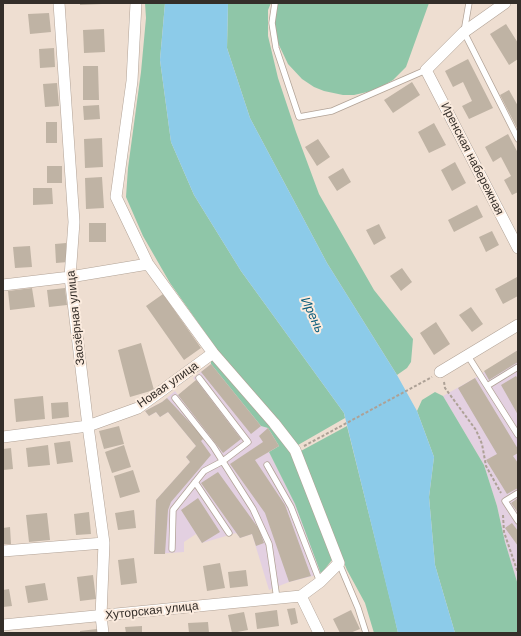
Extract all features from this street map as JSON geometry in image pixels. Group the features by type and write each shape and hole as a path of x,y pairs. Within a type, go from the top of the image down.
{"street":[{"name":"Заозёрная улица","path":"59,3 74,222 70,277 104,543 101,616 103,633"},
{"path":"136,3 132,81 116,197 148,264 213,353 274,423 295,450 339,563 320,582 301,596 319,633"},
{"path":"426,70 464,32 506,3"},
{"name":"Иренская набережная","path":"426,70 518,248"},
{"path":"3,285 70,277 148,264"},
{"path":"441,371 518,325"},
{"name":"Новая улица","path":"3,437 88,426 138,408 213,353"},
{"path":"3,552 104,543"},
{"name":"Хуторская улица","path":"3,625 301,596"}],"lane":[{"path":"276,3 272,23 276,48 300,117 332,111 426,70"},
{"path":"469,3 464,32 518,139"},
{"path":"468,356 518,434"},
{"path":"487,386 518,367"},
{"path":"172,549 173,510 204,471 223,461 248,442 199,378"},
{"path":"175,398 213,446 253,509 269,544 277,599"},
{"path":"268,465 291,506 320,582"},
{"path":"195,482 229,533"},
{"path":"518,493 505,501 518,521"},
{"path":"339,563 358,608 366,633"}],"path":[{"path":"295,450 441,371 445,388 476,430 482,444 486,466 505,501 503,521 504,532 518,573"}],"shaded area":[{"path":"518,350 518,585 505,542 497,506 484,465 443,396 475,378"},
{"path":"211,364 261,426 268,428 279,446 269,452 295,504 321,574 289,582 269,590 252,534 240,538 236,533 202,543 196,534 184,542 184,552 154,554 156,500 190,462 186,457 196,446 168,412 160,417 156,412 149,416 145,411 162,402 175,391 178,395 196,381 193,378"}],"green space":[{"path":"145,3 165,3 160,60 171,142 194,195 241,271 344,413 345,418 298,445 226,362 170,283 143,236 126,197 128,168 141,72 146,18"},
{"path":"228,3 271,3 268,10 268,36 278,78 319,194 374,290 413,339 411,362 407,368 397,375 327,263 250,118 227,48"},
{"path":"277,3 429,3 406,67 393,80 376,90 354,95 343,95 314,87 302,79 288,64 278,43 275,29"},
{"path":"214,358 293,453 335,556 321,574 295,504 269,452 279,446 268,428 261,426 211,364 211,360"},
{"path":"435,392 443,396 484,465 497,506 505,542 518,585 518,633 455,633 435,565 429,497 434,457 417,411 422,400"},
{"path":"347,426 398,633 374,633 365,603 347,570 299,452"}],"water":[{"name":"Ирень","path":"165,3 228,3 227,48 250,118 327,263 397,375 417,411 434,457 429,497 435,565 455,633 398,633 344,413 241,271 194,195 171,142 160,60"}],"building":[{"path":"80,3 102,3 102,4 80,5"},
{"path":"49,13 51,32 30,34 28,14"},
{"path":"506,24 518,43 518,59 509,65 490,34"},
{"path":"104,29 105,52 84,53 83,30"},
{"path":"54,48 55,67 40,68 39,49"},
{"path":"468,59 493,108 469,119 462,106 472,101 463,82 453,87 445,71"},
{"path":"83,66 98,66 99,100 83,100"},
{"path":"412,82 420,95 393,113 384,100"},
{"path":"57,83 59,106 45,107 43,84"},
{"path":"509,90 518,106 518,130 500,95"},
{"path":"99,105 100,119 84,120 83,106"},
{"path":"46,122 57,122 57,143 46,143"},
{"path":"434,123 446,145 429,153 418,132"},
{"path":"508,134 518,153 518,192 512,195 504,180 511,176 501,157 493,162 485,147"},
{"path":"102,138 103,167 85,168 84,139"},
{"path":"318,139 330,157 317,166 305,147"},
{"path":"455,162 466,183 452,191 441,170"},
{"path":"47,166 62,166 62,183 47,183"},
{"path":"343,168 351,182 337,191 328,177"},
{"path":"102,177 104,208 86,209 85,178"},
{"path":"33,188 52,188 53,204 33,205"},
{"path":"477,205 483,217 454,232 448,220"},
{"path":"89,223 106,223 106,242 89,242"},
{"path":"379,224 386,238 374,245 366,230"},
{"path":"492,231 499,245 486,252 479,237"},
{"path":"66,243 68,262 56,263 55,244"},
{"path":"30,246 32,267 15,268 13,247"},
{"path":"402,268 412,282 401,291 390,276"},
{"path":"517,277 518,296 503,304 495,289"},
{"path":"32,288 35,307 10,310 8,291"},
{"path":"65,288 67,305 49,307 47,290"},
{"path":"163,294 201,348 184,360 146,306"},
{"path":"471,307 483,324 472,332 459,315"},
{"path":"436,322 450,344 434,355 420,333"},
{"path":"141,343 154,390 130,397 118,350"},
{"path":"518,350 518,362 489,380 484,371"},
{"path":"211,364 261,426 251,434 201,372"},
{"path":"516,376 518,379 518,415 501,385"},
{"path":"475,378 518,449 518,453 513,456 518,463 518,488 507,494 486,460 497,454 458,388"},
{"path":"196,380 241,439 223,453 178,395"},
{"path":"43,396 45,419 16,422 14,399"},
{"path":"167,398 204,438 201,441 211,455 171,502 168,510 165,554 154,554 156,500 190,462 186,457 196,446 168,412 160,417 156,412 149,416 145,411"},
{"path":"68,402 69,417 52,419 51,403"},
{"path":"119,426 124,444 104,449 99,431"},
{"path":"268,428 279,446 255,460 285,505 311,576 289,582 265,513 230,464 263,442 259,436"},
{"path":"70,441 73,462 57,464 54,443"},
{"path":"48,445 50,465 28,467 26,448"},
{"path":"124,445 131,467 112,473 105,452"},
{"path":"11,448 13,469 3,470 3,449"},
{"path":"133,470 140,492 120,498 114,476"},
{"path":"218,472 259,529 264,543 256,546 252,534 240,538 201,483"},
{"path":"198,498 220,532 202,543 181,510"},
{"path":"518,498 518,513 511,503"},
{"path":"134,510 136,528 118,530 115,513"},
{"path":"89,512 91,534 76,535 74,514"},
{"path":"47,513 50,540 29,542 26,515"},
{"path":"512,523 518,531 518,546 505,528"},
{"path":"10,527 11,544 3,544 3,528"},
{"path":"134,558 137,583 121,585 118,560"},
{"path":"220,563 225,588 207,591 203,566"},
{"path":"246,570 248,586 230,588 228,572"},
{"path":"93,575 96,599 80,601 77,577"},
{"path":"45,583 48,600 28,603 25,586"},
{"path":"9,589 12,606 3,607 3,590"},
{"path":"295,608 298,623 291,625 287,609"},
{"path":"277,610 279,626 257,629 255,613"},
{"path":"351,610 360,629 350,633 340,633 333,619"},
{"path":"244,612 248,630 232,633 228,615"},
{"path":"208,622 209,633 189,633 188,623"},
{"path":"142,626 142,633 126,633 125,627"},
{"path":"97,629 97,633 80,633 80,631"}]}
